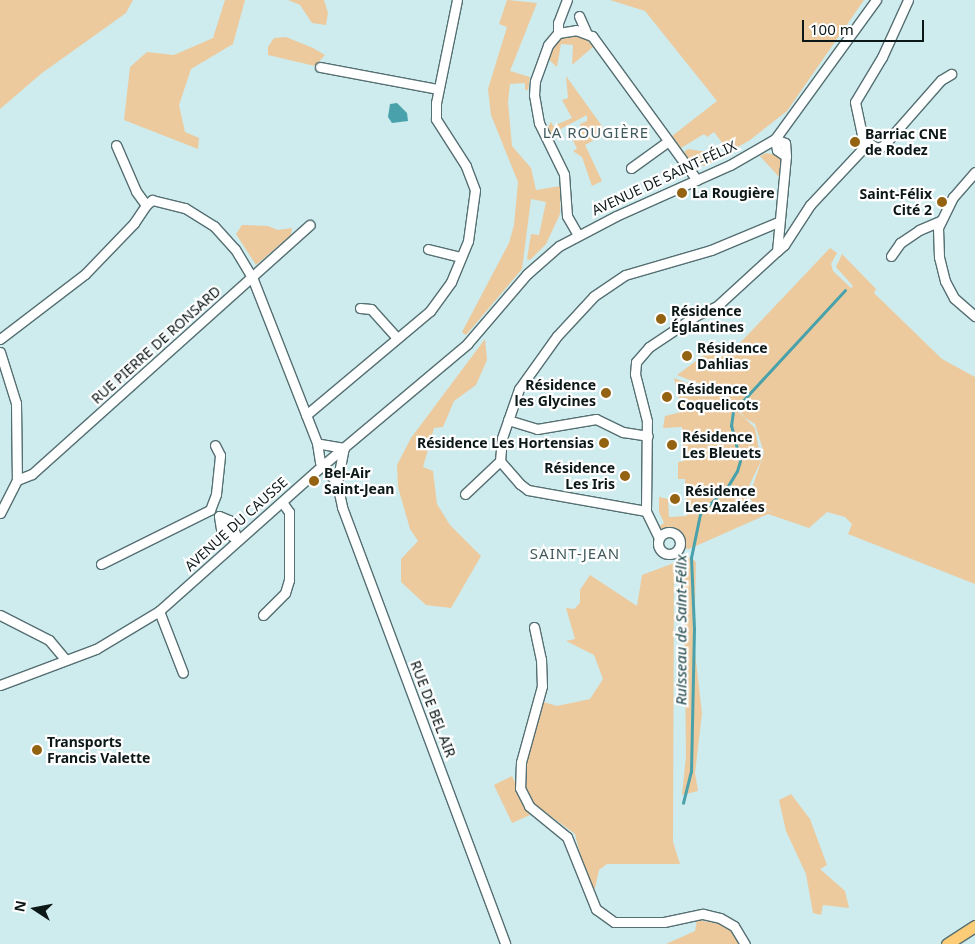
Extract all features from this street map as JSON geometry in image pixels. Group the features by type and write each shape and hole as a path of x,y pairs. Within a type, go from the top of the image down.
{"main road":[{"path":"947,944 975,926"}],"street":[{"path":"306,415 430,311 451,282 468,241 475,190 466,166 436,119 438,90 457,0"},
{"path":"567,0 558,23 558,33 548,45 542,59 535,81 534,100 539,123 564,174 567,216 578,234"},
{"name":"AVENUE DE SAINT-FÉLIX","path":"467,344 527,274 559,246 578,234 730,165 775,139 876,0"},
{"path":"908,0 882,57 855,102 855,111 867,144 877,148 883,146 941,80 951,74"},
{"path":"579,16 586,32 601,47 667,142 697,180"},
{"path":"558,33 576,30 586,32"},
{"path":"320,67 438,90"},
{"path":"775,139 785,143 786,156 776,251"},
{"path":"631,168 667,142"},
{"path":"659,538 646,511 648,436 635,374 639,358 645,350 697,315 717,306 776,251 784,246 810,206 867,144"},
{"path":"116,145 136,191 146,205"},
{"path":"975,172 952,198 940,221 939,257 945,281 954,298 975,316"},
{"path":"0,339 84,274 134,223 146,205 152,200 185,208 214,226 235,249 252,277 317,443 323,465"},
{"path":"891,256 900,243 940,221"},
{"path":"465,494 500,461 508,420 519,389 557,336 594,296 624,275 711,250 778,222"},
{"name":"RUE PIERRE DE RONSARD","path":"17,480 32,474 310,225"},
{"path":"428,249 461,257"},
{"path":"360,308 371,309 397,338"},
{"name":"AVENUE DU CAUSSE","path":"0,685 104,645 159,611 323,465 467,344"},
{"path":"0,352 16,403 17,480 0,512"},
{"path":"508,420 537,429 596,419 623,432 648,436"},
{"path":"317,443 344,448"},
{"path":"101,564 210,510 216,494 220,455 215,444"},
{"name":"RUE DE BEL AIR","path":"344,448 337,483 343,509 505,944"},
{"path":"500,461 528,490 646,511"},
{"name":"RUE DE BEL AIR","path":"323,465 337,483"},
{"path":"263,615 285,593 289,580 289,512 282,502"},
{"path":"210,510 229,520 238,540"},
{"path":"159,611 183,673"},
{"path":"0,615 49,640 65,659"},
{"path":"534,627 541,658 542,686 521,762 520,788 529,806 567,837 596,909 614,922 664,922 703,914 720,918 734,926 745,944"}],"shaded area":[{"path":"0,0 133,0 126,13 42,73 0,109"},
{"path":"225,0 245,0 233,44 191,69 179,105 185,132 199,138 198,149 124,120 130,67 147,52 174,55 213,38"},
{"path":"288,0 324,0 328,13 326,25 312,23 300,5"},
{"path":"507,0 537,3 510,71 530,77 528,90 525,90 525,83 510,84 508,102 512,146 531,168 536,190 561,186 560,214 546,244 530,260 527,259 531,234 539,235 546,202 531,199 522,269 466,335 462,332 509,243 514,225 518,182 491,115 488,89 507,27 499,24"},
{"path":"610,0 864,0 787,111 750,140 729,152 714,132 707,137 704,134 681,148 672,136 717,101 645,11"},
{"path":"574,35 587,40 593,47 572,65 573,45 561,44 557,67 547,58 551,48 563,37"},
{"path":"286,37 325,55 315,66 268,55 268,47 274,38"},
{"path":"566,76 607,133 585,145 602,181 592,186 582,157 573,151 577,149 571,136 582,131 580,124 587,121 587,115 551,134 548,127 551,122 553,126 572,118 562,100 568,98"},
{"path":"688,149 707,152 713,162 705,166 690,161 684,152"},
{"path":"766,153 778,155 782,160 779,177 760,156"},
{"path":"242,225 268,226 278,230 292,228 291,235 256,265 236,234"},
{"path":"830,248 837,253 831,264 833,271 851,288 853,286 836,267 842,254 876,289 874,293 942,359 975,377 975,584 848,534 852,524 845,517 827,512 809,528 768,514 689,549 682,547 681,535 676,530 657,528 664,523 659,512 659,497 668,499 669,517 687,516 685,479 678,479 678,462 684,461 682,427 663,428 665,416 682,412 674,378 722,396 755,428 761,461 749,486 747,498 750,504 774,513 753,503 749,497 764,453 755,424 745,418 725,394 677,375 712,349 718,359 739,344"},
{"path":"485,339 487,360 476,385 454,401 443,427 434,428 423,467 433,471 437,504 450,525 481,556 451,608 426,605 401,582 401,559 418,541 410,529 398,487 397,465 411,438"},
{"path":"690,557 696,562 694,644 702,713 695,773 698,791 682,795 686,756 684,580 686,561"},
{"path":"674,563 673,842 680,864 607,864 599,870 595,888 590,893 575,834 533,803 527,793 525,780 529,745 543,702 557,706 590,699 603,679 594,655 566,641 575,639 566,608 574,609 580,603 580,590 590,575 637,606 642,575"},
{"path":"512,776 530,815 512,823 494,785"},
{"path":"791,794 810,819 827,865 820,869 845,891 849,908 823,905 821,915 813,913 806,874 786,831 779,800"},
{"path":"697,920 721,924 731,931 740,944 666,944 695,931"}],"water":[{"path":"397,103 407,113 408,121 392,123 388,117 390,104"}],"waterway":[{"name":"Ruisseau de Saint-Félix","path":"739,405 845,290"},
{"name":"Ruisseau de Saint-Félix","path":"683,803 691,772 694,629 691,558 700,514 728,486 737,471 740,461 731,426 733,412"}],"place":[{"name":"Barriac CNE de Rodez","path":"855,142"},
{"name":"La Rougière","path":"682,193"},
{"name":"Saint-Félix Cité 2","path":"942,202"},
{"name":"Résidence Églantines","path":"661,319"},
{"name":"Résidence Dahlias","path":"687,356"},
{"name":"Résidence les Glycines","path":"606,393"},
{"name":"Résidence Coquelicots","path":"667,397"},
{"name":"Résidence Les Hortensias","path":"604,443"},
{"name":"Résidence Les Bleuets","path":"672,445"},
{"name":"Résidence Les Iris","path":"625,476"},
{"name":"Bel-Air Saint-Jean","path":"314,481"},
{"name":"Résidence Les Azalées","path":"675,499"},
{"name":"Transports Francis Valette","path":"37,750"}],"district":[{"name":"LA ROUGIÈRE","path":"596,133"},
{"name":"SAINT-JEAN","path":"575,554"}]}
